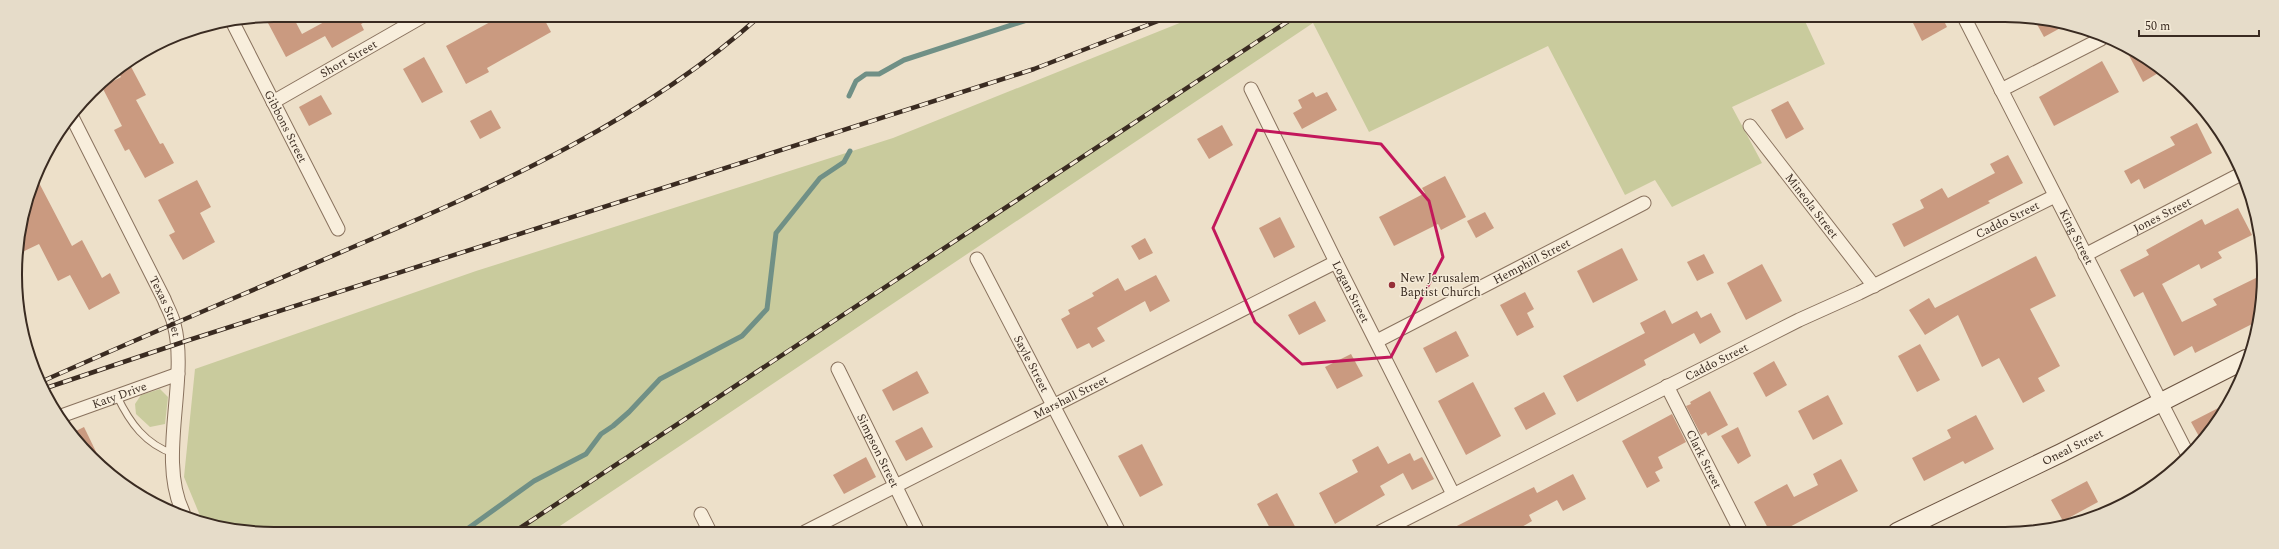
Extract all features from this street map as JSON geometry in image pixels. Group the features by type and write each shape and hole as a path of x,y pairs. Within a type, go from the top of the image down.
{"street":[{"name":"Short Street","path":"273,102 412,22"},
{"name":"King Street","path":"1967,22 2084,255 2185,450"},
{"name":"Gibbons Street","path":"234,25 338,229"},
{"path":"2001,90 2098,40"},
{"name":"Logan Street","path":"1251,89 1453,494"},
{"name":"Texas Street","path":"74,121 174,324 178,374 173,422 174,454 177,491 182,510"},
{"name":"Mineola Street","path":"1750,126 1874,286"},
{"name":"Jones Street","path":"2084,255 2237,176"},
{"name":"Caddo Street","path":"1390,527 1799,320 1874,286 2055,196"},
{"name":"Hemphill Street","path":"1377,341 1644,203"},
{"name":"Sayle Street","path":"977,259 1052,406 1116,527"},
{"name":"Marshall Street","path":"815,527 1336,262"},
{"name":"Oneal Street","path":"1907,527 2242,361"},
{"name":"Simpson Street","path":"838,369 915,527"},
{"name":"Katy Drive","path":"65,415 178,374"},
{"name":"Clark Street","path":"1667,386 1738,527"},
{"path":"701,514 708,527"}],"lane":[{"path":"117,396 125,412 143,435 157,448 174,454"}],"highlighted area":[{"path":"1257,130 1381,144 1429,201 1443,257 1391,357 1302,364 1255,322 1213,228"}],"green space":[{"path":"1182,22 1805,22 1825,64 1732,107 1762,163 1672,207 1655,180 1625,195 1548,46 1369,132 1313,23 558,527 274,527 242,525 200,516 184,477 195,369 476,271 893,138"},
{"path":"160,389 168,397 165,424 150,427 136,414 135,404 141,395"}],"building":[{"path":"296,22 302,34 324,22 365,22 361,24 364,30 332,48 325,36 286,57 268,23"},
{"path":"490,22 546,22 551,32 487,68 489,72 466,84 446,46"},
{"path":"1912,22 1944,22 1947,27 1922,41"},
{"path":"2037,24 2060,28 2044,37"},
{"path":"2129,55 2157,74 2143,82"},
{"path":"424,57 443,92 422,103 403,69"},
{"path":"2102,61 2119,92 2054,126 2039,97"},
{"path":"131,67 146,95 136,100 160,144 163,143 174,163 145,178 129,149 125,151 114,130 122,126 103,89 112,82 121,77 120,75"},
{"path":"1313,92 1316,97 1327,92 1337,110 1302,129 1293,113 1302,108 1298,100"},
{"path":"321,95 332,114 309,126 299,107"},
{"path":"1788,101 1804,129 1786,139 1771,110"},
{"path":"491,110 501,128 480,139 470,121"},
{"path":"2197,123 2212,153 2144,189 2139,179 2131,184 2124,171 2175,145 2170,137"},
{"path":"1222,125 1233,145 1209,159 1197,139"},
{"path":"2008,155 2023,183 1988,201 1990,203 1904,247 1892,224 1924,208 1920,200 1942,188 1948,198 1995,173 1990,164"},
{"path":"1445,176 1466,217 1441,230 1438,224 1394,246 1379,217 1425,193 1422,188"},
{"path":"197,180 211,207 200,213 215,242 183,260 169,235 175,232 158,200"},
{"path":"39,183 72,246 82,240 102,278 110,273 120,293 89,310 70,275 58,281 39,244 23,251 27,225"},
{"path":"2238,208 2252,235 2218,252 2222,258 2201,269 2199,264 2162,284 2182,322 2217,305 2213,299 2257,278 2255,307 2252,324 2195,353 2192,346 2174,356 2143,292 2134,297 2120,270 2149,255 2146,250 2202,219 2205,225"},
{"path":"1485,212 1494,228 1476,238 1467,221"},
{"path":"1280,217 1295,247 1274,258 1259,228"},
{"path":"1145,238 1153,253 1139,260 1131,246"},
{"path":"1622,248 1638,280 1593,303 1577,271"},
{"path":"1704,254 1714,273 1697,281 1687,262"},
{"path":"2036,256 2056,296 2030,309 2060,366 2038,378 2045,391 2023,403 1999,358 1982,367 1958,315 1925,335 1909,310 1929,298 1935,308"},
{"path":"1762,264 1782,301 1746,320 1727,283"},
{"path":"1156,275 1170,301 1150,312 1145,301 1097,328 1105,341 1092,348 1089,343 1077,349 1061,319 1070,314 1068,310 1094,296 1092,293 1118,278 1125,291"},
{"path":"1525,292 1534,309 1527,313 1534,327 1517,336 1500,305"},
{"path":"1315,301 1326,321 1299,335 1288,315"},
{"path":"1665,310 1672,324 1697,311 1701,318 1711,313 1721,332 1700,344 1694,333 1644,360 1646,365 1577,402 1563,376 1645,333 1640,323"},
{"path":"1456,331 1469,356 1436,373 1423,348"},
{"path":"1920,344 1940,380 1917,392 1898,356"},
{"path":"1351,354 1363,376 1337,389 1325,367"},
{"path":"1774,361 1787,385 1766,397 1753,373"},
{"path":"917,371 929,393 893,411 882,390"},
{"path":"1473,382 1501,436 1466,455 1438,401"},
{"path":"1710,391 1728,425 1708,436 1706,432 1701,435 1686,406 1691,404 1690,402"},
{"path":"1544,392 1556,414 1526,430 1514,408"},
{"path":"1828,395 1843,424 1813,440 1798,411"},
{"path":"2219,408 2199,436 2191,422"},
{"path":"1672,414 1686,442 1658,457 1663,468 1655,472 1660,481 1647,488 1622,441"},
{"path":"1976,415 1994,449 1965,464 1963,461 1924,481 1912,458 1951,438 1947,430"},
{"path":"84,427 97,454 85,441 76,431"},
{"path":"922,427 933,447 906,461 895,441"},
{"path":"1738,427 1751,456 1738,464 1721,436"},
{"path":"1142,444 1163,485 1140,497 1118,456"},
{"path":"1378,446 1388,464 1410,453 1414,461 1422,457 1434,479 1412,490 1403,473 1380,486 1385,495 1335,524 1319,493 1358,472 1352,460"},
{"path":"866,457 876,477 844,494 833,475"},
{"path":"1841,459 1858,491 1790,527 1767,527 1754,502 1787,484 1794,497 1818,485 1813,474"},
{"path":"1573,474 1586,499 1563,511 1557,500 1529,515 1532,521 1522,527 1455,527 1534,487 1537,493"},
{"path":"2087,481 2098,502 2062,520 2051,500"},
{"path":"1277,493 1295,527 1269,527 1257,504"}],"waterway":[{"path":"849,96 856,81 866,74 879,74 904,60 1021,22"},
{"path":"470,527 534,481 586,454 601,434 629,412 660,379 742,336 767,309 776,233 820,178 844,162 850,151"}],"railway":[{"path":"45,380 466,198 518,173 620,118 668,87 715,53 753,22"},
{"path":"49,387 189,340 1034,69 1155,22"},
{"path":"522,527 1287,22"}],"place":[{"name":"New Jerusalem Baptist Church","path":"1392,285"}]}
